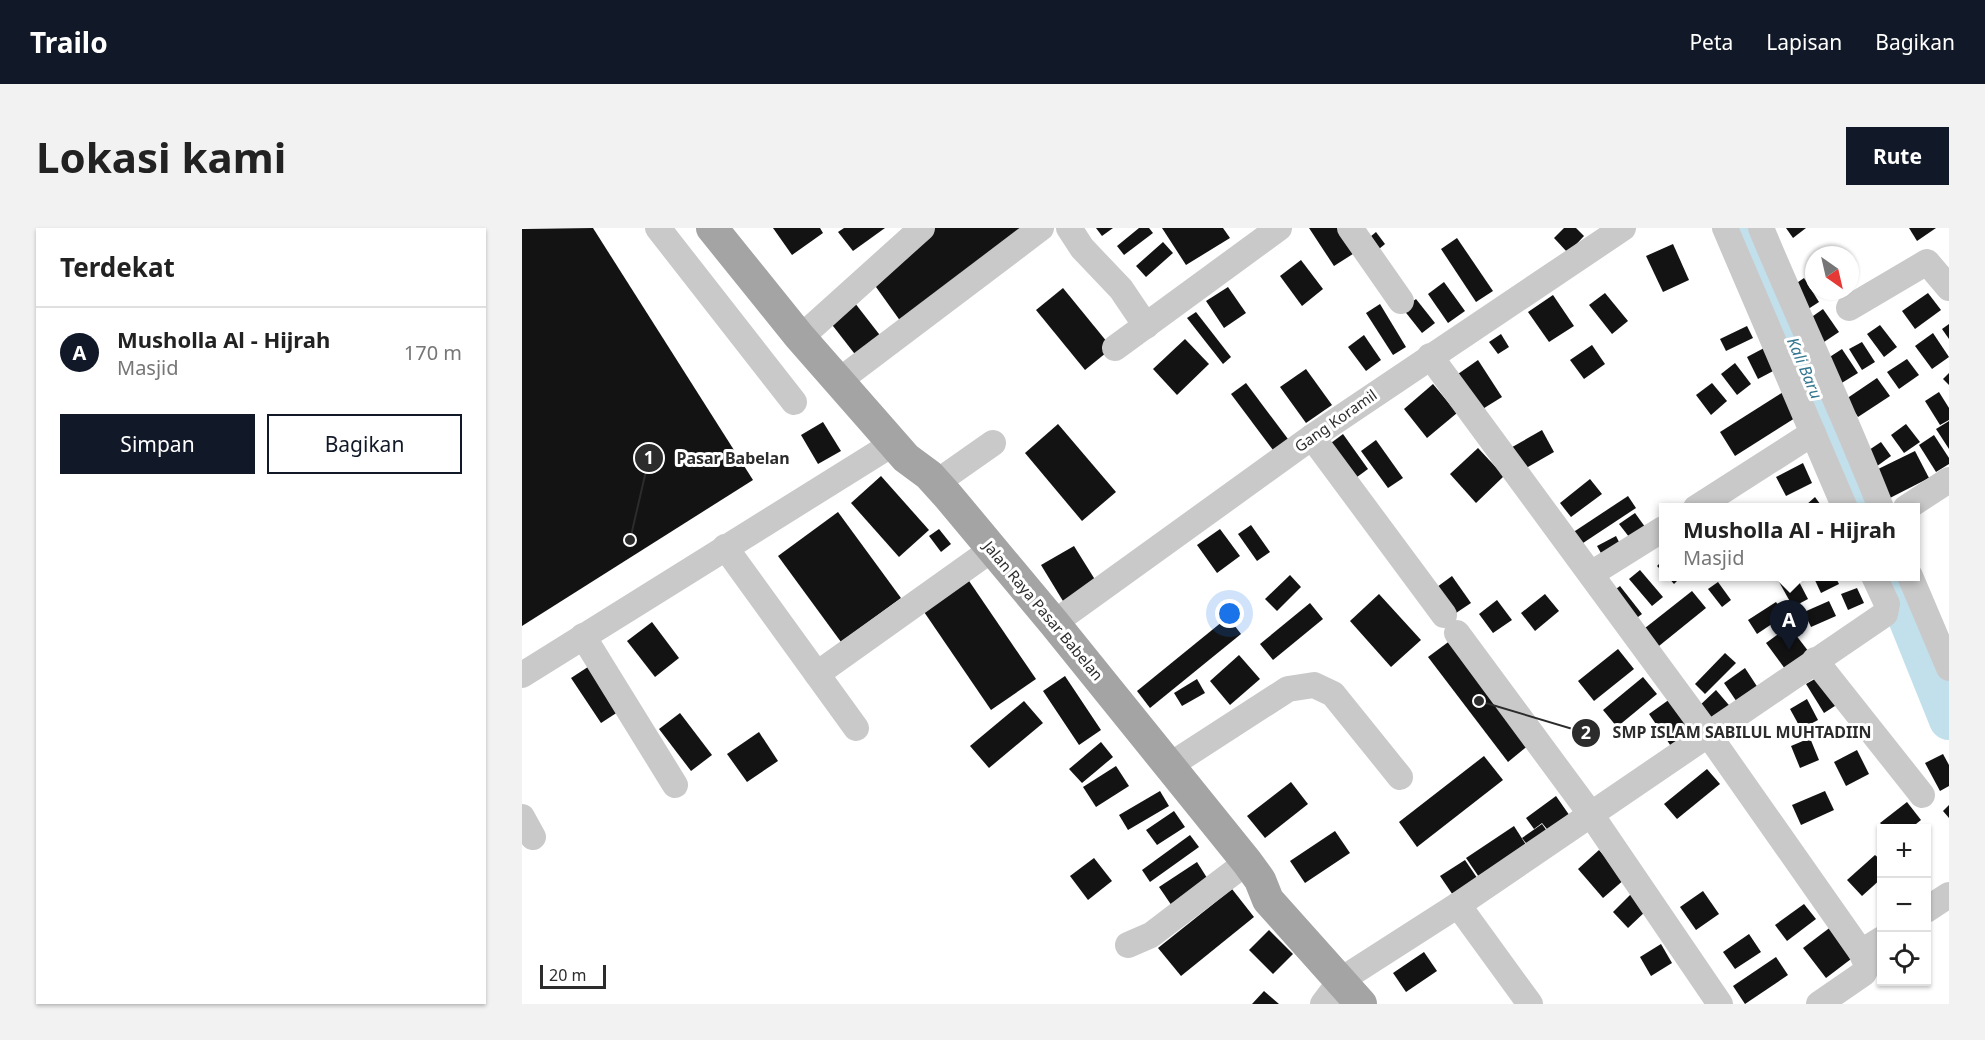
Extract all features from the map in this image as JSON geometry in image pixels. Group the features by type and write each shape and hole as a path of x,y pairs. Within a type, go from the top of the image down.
{"main road":[{"name":"Jalan Raya Pasar Babelan","path":"712,228 800,338 840,380 906,458 936,483 1054,623 1247,862 1260,880 1268,900 1332,992 1361,1004"}],"street":[{"path":"658,228 794,402"},
{"path":"800,338 922,228"},
{"path":"840,380 1041,228"},
{"path":"1069,228 1082,248 1121,289 1146,326"},
{"path":"1115,348 1279,228"},
{"path":"1350,228 1401,301"},
{"name":"Gang Koramil","path":"1054,623 1312,437 1623,228"},
{"path":"1725,228 1792,342 1850,426 1879,503"},
{"path":"1761,228 1792,342 1813,433 1843,503"},
{"path":"1849,308 1927,262 1949,288"},
{"path":"1430,356 1708,734 1871,945 1864,973 1819,1004"},
{"path":"1702,503 1813,433"},
{"path":"1312,437 1590,813 1720,1004"},
{"path":"522,675 894,443"},
{"path":"936,483 993,443"},
{"path":"1912,503 1949,480"},
{"path":"1591,574 1659,532"},
{"path":"725,547 856,728"},
{"path":"817,674 991,550"},
{"path":"1332,992 1887,611 1887,604 1876,581"},
{"path":"1912,581 1949,668"},
{"path":"583,636 675,784"},
{"path":"1815,660 1922,795"},
{"path":"1169,766 1288,689 1314,685 1333,694 1400,777"},
{"path":"1128,945 1151,935 1247,862"},
{"path":"1931,907 1949,895"},
{"path":"1458,905 1530,1004"}],"building":[{"path":"593,228 753,480 522,626 522,229"},
{"path":"773,228 820,228 823,233 792,255"},
{"path":"844,228 885,228 853,251 838,232"},
{"path":"933,228 1027,228 901,322 871,280"},
{"path":"1096,228 1113,228 1102,236"},
{"path":"1139,228 1149,228 1153,233 1124,255 1117,246"},
{"path":"1162,228 1223,228 1230,238 1186,265"},
{"path":"1309,228 1341,228 1356,252 1334,266"},
{"path":"1564,228 1576,228 1584,236 1568,253 1554,238"},
{"path":"1786,228 1806,228 1793,238"},
{"path":"1909,228 1936,228 1917,241"},
{"path":"1376,232 1385,244 1373,254 1364,242"},
{"path":"1457,238 1493,291 1476,302 1441,249"},
{"path":"1163,242 1173,253 1146,277 1136,266"},
{"path":"1673,244 1689,280 1663,292 1646,256"},
{"path":"1301,260 1323,289 1302,306 1280,276"},
{"path":"1804,278 1805,300 1818,300 1819,302 1802,313 1788,289"},
{"path":"1444,282 1465,311 1448,323 1428,294"},
{"path":"1228,287 1246,313 1224,328 1206,301"},
{"path":"1063,288 1112,348 1085,370 1036,310"},
{"path":"1605,293 1628,321 1612,334 1589,305"},
{"path":"1928,293 1941,310 1915,329 1902,311"},
{"path":"1553,295 1574,326 1549,342 1528,312"},
{"path":"851,298 886,343 861,362 826,317"},
{"path":"1416,299 1435,323 1422,333 1403,309"},
{"path":"1380,304 1406,347 1393,355 1366,313"},
{"path":"1823,309 1839,332 1821,344 1806,321"},
{"path":"1196,312 1231,357 1223,364 1187,318"},
{"path":"1949,324 1949,339 1942,329"},
{"path":"1880,325 1897,347 1884,357 1867,334"},
{"path":"1747,326 1753,338 1726,351 1720,339"},
{"path":"1933,333 1949,357 1932,369 1915,346"},
{"path":"1501,334 1509,347 1498,354 1489,342"},
{"path":"1364,335 1381,360 1366,371 1348,347"},
{"path":"1185,339 1209,364 1177,395 1153,369"},
{"path":"1862,342 1875,362 1862,370 1849,349"},
{"path":"1592,345 1605,364 1584,379 1570,360"},
{"path":"1766,347 1777,369 1758,379 1747,357"},
{"path":"1842,349 1858,373 1840,384 1825,360"},
{"path":"1907,359 1919,375 1899,389 1887,372"},
{"path":"1478,360 1502,397 1481,410 1458,374"},
{"path":"1735,363 1751,384 1737,395 1721,374"},
{"path":"1306,369 1332,405 1306,423 1280,387"},
{"path":"1949,373 1949,385 1943,379"},
{"path":"1877,378 1890,396 1858,417 1846,399"},
{"path":"1246,383 1294,447 1279,458 1231,394"},
{"path":"1712,383 1727,401 1711,415 1696,395"},
{"path":"1433,384 1457,413 1427,438 1404,409"},
{"path":"1788,389 1803,413 1735,456 1720,432"},
{"path":"1939,392 1949,408 1949,420 1940,425 1925,401"},
{"path":"1949,421 1949,449 1936,429"},
{"path":"823,422 841,451 818,464 801,435"},
{"path":"1058,424 1116,492 1082,521 1025,453"},
{"path":"1906,424 1920,442 1904,453 1891,435"},
{"path":"1542,430 1554,452 1519,472 1507,450"},
{"path":"1343,434 1368,469 1353,480 1327,446"},
{"path":"1934,435 1949,458 1949,464 1936,472 1919,445"},
{"path":"1376,440 1403,478 1388,488 1361,451"},
{"path":"1881,442 1891,456 1873,469 1863,454"},
{"path":"1478,448 1504,476 1476,503 1450,474"},
{"path":"1915,451 1929,478 1886,500 1872,472"},
{"path":"1803,463 1812,483 1786,496 1776,477"},
{"path":"881,476 929,530 899,557 851,503"},
{"path":"1590,479 1602,494 1571,517 1560,503"},
{"path":"1628,496 1636,508 1580,545 1572,533"},
{"path":"1815,497 1819,503 1808,503"},
{"path":"838,512 901,598 841,642 778,556"},
{"path":"1635,513 1648,531 1633,542 1619,524"},
{"path":"1251,525 1270,552 1257,561 1238,534"},
{"path":"939,529 951,544 941,552 929,536"},
{"path":"1220,529 1240,556 1217,573 1197,545"},
{"path":"1616,536 1624,552 1606,562 1597,546"},
{"path":"1074,546 1099,586 1066,606 1041,565"},
{"path":"1640,570 1663,597 1652,606 1629,579"},
{"path":"965,575 1036,679 991,710 920,606"},
{"path":"1290,575 1301,587 1277,611 1265,599"},
{"path":"1452,576 1471,603 1456,613 1437,587"},
{"path":"1779,581 1799,581 1808,599 1793,607"},
{"path":"1815,581 1838,581 1839,584 1821,593"},
{"path":"1718,582 1731,600 1722,607 1708,589"},
{"path":"1620,586 1642,614 1634,620 1612,592"},
{"path":"1857,588 1864,603 1848,610 1841,594"},
{"path":"1692,591 1706,608 1654,650 1640,632"},
{"path":"1379,594 1421,640 1391,667 1350,621"},
{"path":"1545,594 1559,611 1535,631 1521,613"},
{"path":"1497,600 1512,620 1493,633 1479,614"},
{"path":"1829,601 1836,616 1811,627 1804,612"},
{"path":"1776,602 1785,615 1757,634 1748,620"},
{"path":"1310,603 1323,619 1273,660 1260,644"},
{"path":"1228,617 1241,634 1150,708 1137,691"},
{"path":"652,622 679,658 655,677 627,641"},
{"path":"1789,626 1812,656 1788,673 1766,643"},
{"path":"1451,640 1530,744 1508,762 1428,657"},
{"path":"1618,649 1634,669 1594,701 1578,681"},
{"path":"1725,653 1736,663 1705,694 1695,684"},
{"path":"1239,655 1260,679 1230,705 1210,681"},
{"path":"591,665 621,710 601,723 571,678"},
{"path":"1745,668 1762,694 1741,708 1724,683"},
{"path":"1065,676 1101,730 1079,745 1043,691"},
{"path":"1820,676 1838,704 1824,713 1806,684"},
{"path":"1643,677 1657,694 1617,727 1603,710"},
{"path":"1197,679 1205,693 1182,706 1174,693"},
{"path":"1716,690 1734,711 1717,727 1698,707"},
{"path":"1670,699 1696,737 1675,752 1649,714"},
{"path":"1807,699 1818,720 1801,729 1790,709"},
{"path":"1024,701 1043,723 989,768 970,746"},
{"path":"680,713 712,755 691,771 659,729"},
{"path":"759,732 778,761 747,782 727,754"},
{"path":"1810,738 1819,760 1800,768 1791,746"},
{"path":"1101,742 1113,757 1082,783 1069,769"},
{"path":"1857,750 1869,774 1846,786 1834,762"},
{"path":"1943,754 1949,765 1949,786 1940,791 1925,763"},
{"path":"1484,756 1503,780 1417,847 1399,822"},
{"path":"1116,766 1129,786 1096,807 1083,787"},
{"path":"1707,769 1720,784 1677,819 1664,804"},
{"path":"1291,782 1308,804 1265,838 1247,816"},
{"path":"1160,791 1169,806 1128,830 1119,815"},
{"path":"1825,791 1834,810 1801,825 1792,805"},
{"path":"1556,796 1572,819 1551,834 1542,823 1534,829 1526,818"},
{"path":"1907,802 1921,820 1916,824 1880,823"},
{"path":"1949,805 1949,818 1943,811"},
{"path":"1174,811 1185,827 1157,845 1146,830"},
{"path":"1542,824 1549,834 1530,848 1522,838"},
{"path":"1514,826 1528,848 1481,880 1466,858"},
{"path":"1335,831 1350,853 1305,883 1290,861"},
{"path":"1190,835 1199,847 1150,882 1142,870"},
{"path":"1599,850 1625,879 1603,898 1578,869"},
{"path":"1875,855 1877,857 1877,882 1862,896 1847,880"},
{"path":"1094,858 1112,881 1088,900 1070,876"},
{"path":"1465,860 1482,885 1457,901 1440,876"},
{"path":"1197,862 1209,881 1172,906 1159,887"},
{"path":"1232,889 1254,917 1181,976 1158,948"},
{"path":"1703,891 1719,914 1696,930 1680,907"},
{"path":"1632,893 1648,909 1628,928 1613,912"},
{"path":"1804,904 1816,919 1787,941 1775,925"},
{"path":"1832,926 1855,956 1826,978 1803,948"},
{"path":"1269,930 1293,954 1273,974 1249,950"},
{"path":"1749,934 1761,952 1735,969 1723,952"},
{"path":"1661,944 1672,963 1651,976 1640,957"},
{"path":"1424,952 1437,971 1406,992 1393,973"},
{"path":"1776,957 1788,975 1745,1004 1733,986"},
{"path":"1264,991 1279,1004 1252,1004"}],"waterway":[{"name":"Kali Baru","path":"1747,228 1861,503"},
{"name":"Kali Baru","path":"1893,581 1949,720"}],"place":[{"name":"Pasar Babelan","path":"630,540"},
{"name":"Musholla Al - Hijrah","path":"1789,650"},
{"name":"SMP ISLAM SABILUL MUHTADIIN","path":"1479,701"}]}
